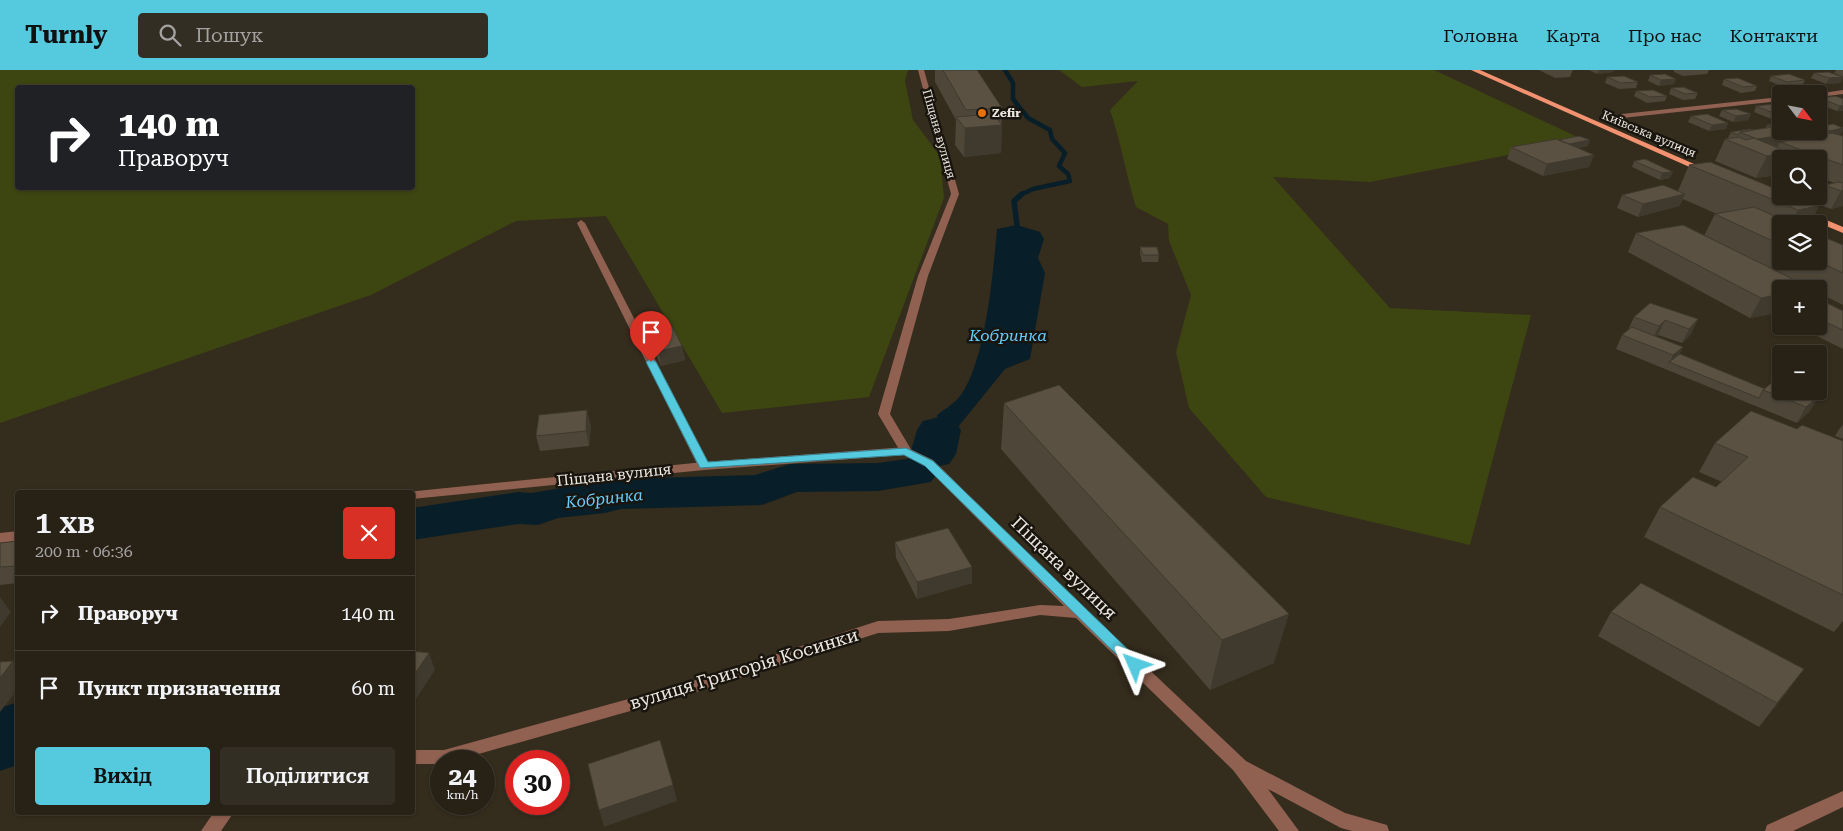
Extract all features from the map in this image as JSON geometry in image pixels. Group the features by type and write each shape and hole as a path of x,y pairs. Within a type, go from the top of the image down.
{"main road":[{"name":"Київська вулиця","path":"1474,70 1710,173"},
{"path":"1792,208 1843,230"}],"street":[{"name":"Піщана вулиця","path":"921,70 956,194 923,276 884,414 906,451 929,463 1080,613 1239,765 1290,831"},
{"path":"1828,94 1843,92"},
{"path":"1622,116 1772,100"},
{"path":"581,223 704,466"},
{"name":"Піщана вулиця","path":"415,495 704,466 906,451"},
{"path":"0,538 15,536"},
{"name":"вулиця Григорія Косинки","path":"415,757 444,757 690,688 878,627 950,625 1040,610 1080,613"},
{"path":"1239,765 1341,820 1380,831"},
{"path":"1774,831 1843,799"},
{"path":"210,831 223,815"}],"green space":[{"path":"0,70 908,70 905,81 913,120 940,156 944,198 869,397 722,413 606,216 516,221 371,295 0,423"},
{"path":"1059,70 1434,70 1584,140 1370,182 1273,177 1390,308 1531,315 1470,545 1266,497 1189,408 1176,352 1191,295 1169,241 1168,224 1136,207 1110,110 1138,81 1082,87"}],"water":[{"name":"Кобринка","path":"1017,225 1040,232 1044,239 1038,258 1045,273 1030,359 1005,369 958,427 939,430 937,415 961,395 970,379 977,360 987,315 997,229"}],"building":[{"path":"943,70 977,70 1002,108 966,110"},
{"path":"1828,72 1843,77 1829,78 1814,73"},
{"path":"1665,74 1676,79 1661,80 1650,75"},
{"path":"1789,74 1805,80 1787,82 1771,76"},
{"path":"1624,76 1638,82 1621,83 1607,77"},
{"path":"1738,78 1757,86 1743,87 1724,79"},
{"path":"1683,87 1698,93 1685,94 1671,88"},
{"path":"1653,90 1667,96 1650,97 1636,91"},
{"path":"1836,96 1843,99 1843,105 1840,106 1828,101 1828,97"},
{"path":"1772,104 1772,112 1756,106"},
{"path":"1736,109 1751,114 1736,116 1722,110"},
{"path":"993,114 1002,125 965,128 956,117"},
{"path":"1707,114 1728,123 1712,125 1691,116"},
{"path":"1833,124 1843,128 1830,131 1828,130 1828,125"},
{"path":"1772,127 1772,137 1757,139 1740,132"},
{"path":"1753,130 1740,132 1738,135 1731,132"},
{"path":"1828,134 1843,136 1843,165 1827,159 1827,150 1802,150 1780,142 1792,140 1828,140"},
{"path":"1579,136 1590,140 1569,144 1558,140"},
{"path":"1739,137 1746,140 1754,138 1783,150 1772,150 1772,155 1767,156 1725,139"},
{"path":"1557,139 1594,155 1547,164 1511,147"},
{"path":"1645,159 1673,172 1662,173 1634,161"},
{"path":"1710,162 1772,187 1772,199 1689,165"},
{"path":"1843,183 1843,190 1841,191 1827,185"},
{"path":"1663,185 1685,194 1643,204 1622,195"},
{"path":"1786,205 1819,206 1798,210"},
{"path":"1754,207 1772,215 1772,241 1715,214"},
{"path":"1683,225 1795,280 1772,280 1772,296 1761,298 1636,233"},
{"path":"1827,238 1843,245 1843,273 1827,265"},
{"path":"1140,247 1157,247 1159,255 1143,255"},
{"path":"1650,303 1698,319 1689,329 1665,320 1659,326 1634,317"},
{"path":"1827,303 1843,311 1843,330 1827,323"},
{"path":"671,324 682,346 659,351 648,329"},
{"path":"1632,327 1683,347 1673,355 1622,335"},
{"path":"1680,354 1765,389 1759,398 1669,362"},
{"path":"1772,382 1772,394 1763,390"},
{"path":"1059,385 1289,614 1222,640 1004,403"},
{"path":"1788,400 1814,400 1806,407"},
{"path":"587,410 586,431 536,436 539,415"},
{"path":"1751,411 1797,429 1802,425 1843,441 1843,595 1660,507 1693,477 1716,487 1748,457 1715,443"},
{"path":"948,528 972,567 917,582 895,542"},
{"path":"15,541 15,566 0,567 0,543"},
{"path":"1641,583 1804,669 1777,703 1611,612"},
{"path":"415,651 429,653 415,674"},
{"path":"13,661 0,678 0,662"},
{"path":"660,740 673,785 599,810 588,764"}],"waterway":[{"name":"Кобринка","path":"1005,70 1013,83 1013,99 1028,118 1050,130 1052,139 1065,153 1059,166 1068,174 1070,181 1033,189 1022,194"},
{"name":"Кобринка","path":"1017,225 1014,201 1022,194"},
{"name":"Кобринка","path":"933,454 939,430"},
{"name":"Кобринка","path":"415,524 518,508 538,509 548,504 605,498 616,494 762,490 790,478 878,477 915,472"},
{"name":"Кобринка","path":"0,746 15,729"}],"place":[{"name":"Zefir","path":"982,113"}],"route":[{"path":"651,362 704,466 906,451 929,463 1135,665"}]}
